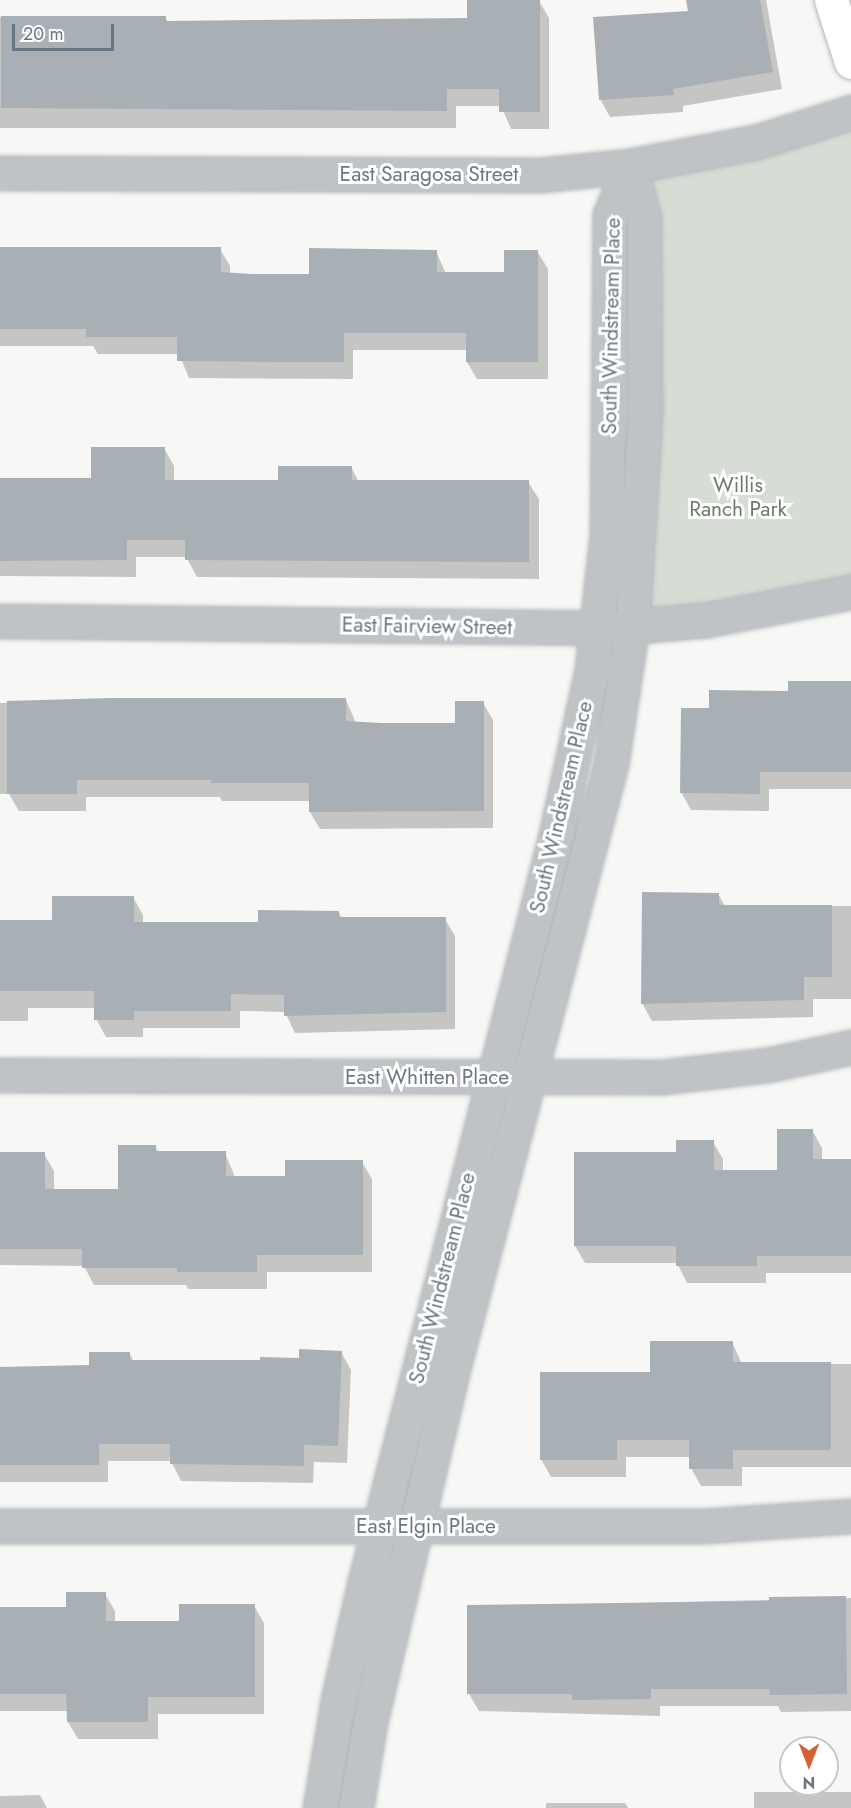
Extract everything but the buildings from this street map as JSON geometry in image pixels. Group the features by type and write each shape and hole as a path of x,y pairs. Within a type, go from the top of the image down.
{"street":[{"path":"831,0 851,62"},
{"name":"East Saragosa Street","path":"0,173 540,175 630,166 756,142 851,112"},
{"name":"South Windstream Place","path":"356,1808 370,1722 415,1526 611,764 632,626 645,415 645,218 630,166"},
{"name":"South Windstream Place","path":"320,1808 339,1696 379,1526 556,835 598,628 607,535 610,215 630,166"},
{"name":"East Fairview Street","path":"0,621 598,628 707,620 851,592"},
{"name":"East Whitten Place","path":"0,1075 663,1077 768,1065 851,1047"},
{"name":"East Elgin Place","path":"0,1526 703,1526 851,1516"}],"green space":[{"name":"Willis Ranch Park","path":"851,112 851,592 614,628 626,486 630,166"}]}
